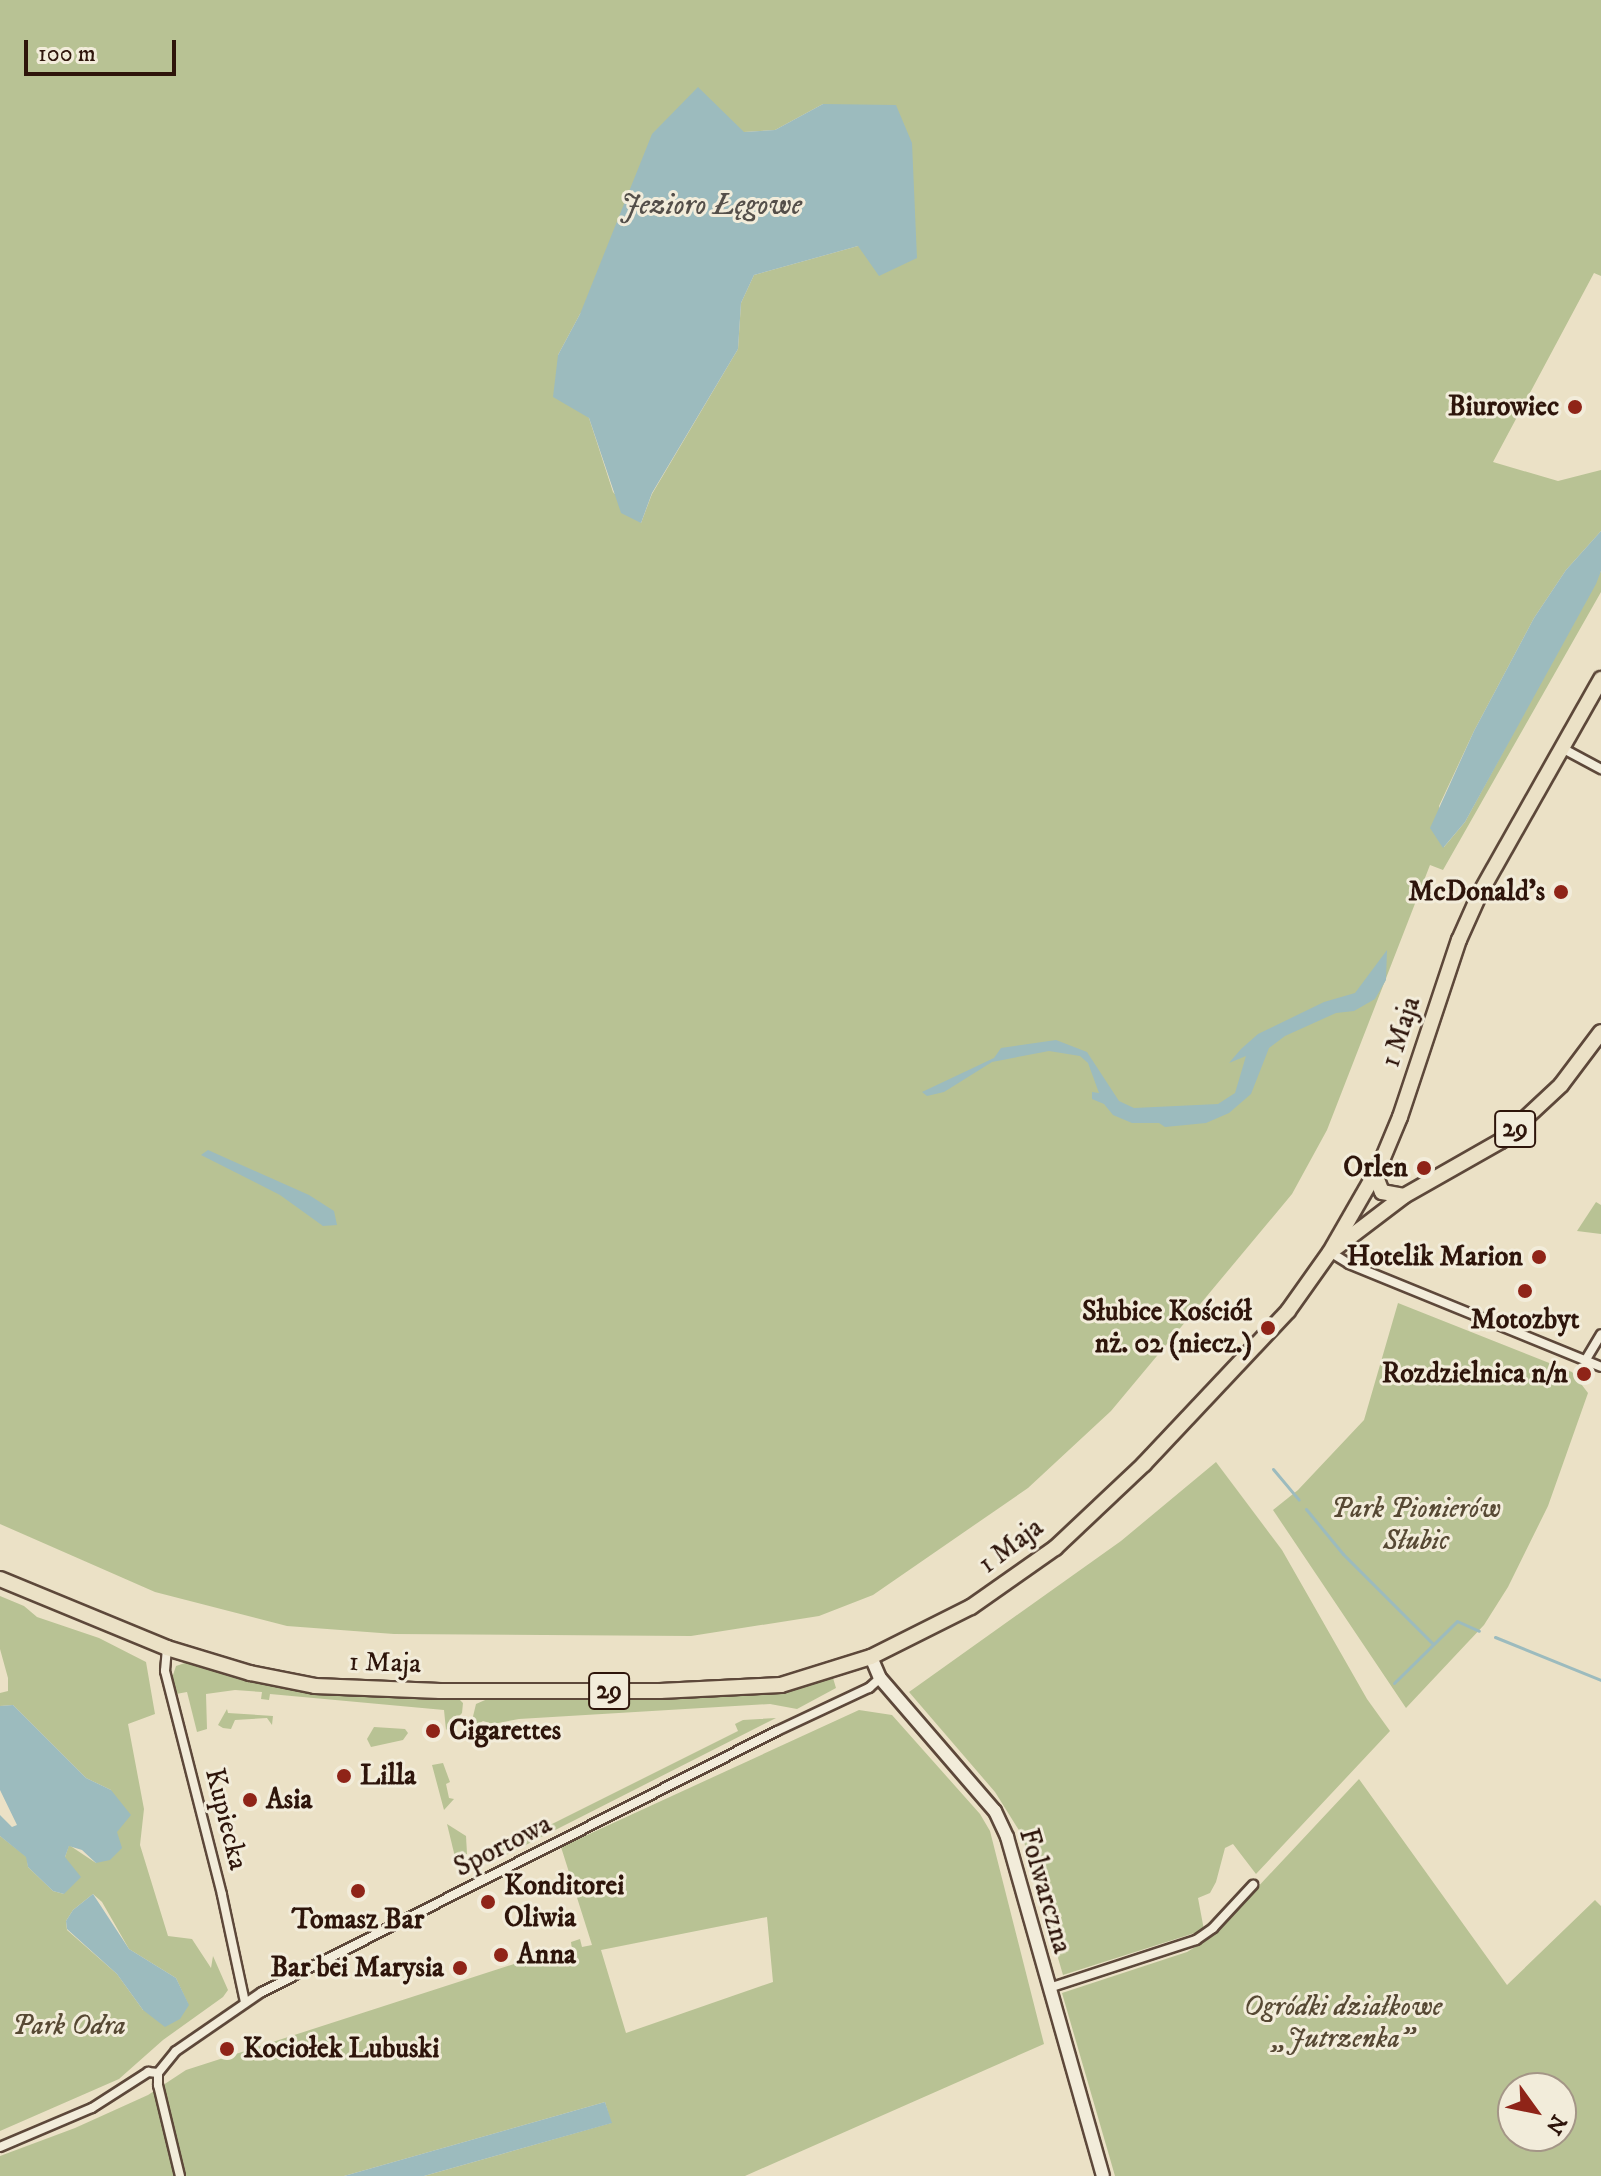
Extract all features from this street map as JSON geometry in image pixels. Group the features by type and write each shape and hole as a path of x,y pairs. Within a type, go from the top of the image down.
{"main road":[{"name":"1 Maja","path":"0,1579 167,1648 250,1673 315,1686 440,1691 752,1688 812,1677 871,1657 971,1607 1055,1548 1203,1405 1288,1311 1330,1252 1375,1174 1400,1117 1475,903 1601,679"},
{"name":"29","path":"1330,1252 1404,1196 1470,1161 1532,1115 1561,1085 1601,1032"},
{"path":"1375,1174 1382,1192 1404,1196"}],"street":[{"path":"1560,747 1601,769"},
{"path":"1330,1252 1349,1264 1601,1367"},
{"path":"1585,1361 1601,1334"},
{"name":"Kupiecka","path":"167,1648 165,1671 202,1808 245,2002"},
{"name":"Folwarczna","path":"871,1657 880,1678 995,1811 1007,1837 1103,2176"},
{"name":"Sportowa","path":"0,2147 92,2108 148,2072 158,2073 176,2051 245,2002 777,1731 869,1688 880,1678"},
{"path":"1049,1988 1196,1940 1213,1928 1253,1885"},
{"path":"158,2073 180,2176"}],"green space":[{"path":"0,0 1601,0 1601,276 1594,273 1493,462 1558,481 1601,470 1601,531 1566,570 1534,618 1474,731 1439,806 1444,847 1465,822 1601,571 1601,592 1443,870 1430,865 1327,1130 1292,1194 1111,1411 1028,1488 873,1595 819,1616 691,1636 394,1634 287,1626 155,1592 0,1524","holes":["823,104 858,246 754,275 741,303 738,349 652,494 641,523 613,492 589,418 558,355 580,314 744,132 775,130"]},
{"path":"1596,1202 1601,1205 1601,1234 1577,1231"},
{"name":"Park Pionierów Słubic","path":"1398,1303 1572,1372 1588,1393 1548,1506 1508,1587 1484,1625 1406,1708 1273,1510 1298,1490 1364,1420"},
{"name":"Ogródki działkowe „Jutrzenka”","path":"1216,1462 1282,1550 1367,1699 1390,1731 1256,1874 1233,1844 1225,1848 1216,1882 1210,1893 1198,1898 1204,1930 1063,1975 1022,1835 995,1792 909,1692 1121,1541"},
{"name":"Park Odra","path":"0,1596 24,1606 37,1617 99,1638 146,1662 155,1714 128,1724 144,1809 140,1845 168,1936 192,1939 211,1968 213,1956 228,1990 119,2079 0,2131 0,1836 27,1857 28,1867 53,1891 64,1894 65,1857 69,1845 96,1863 117,1832 111,1790 86,1778 13,1705 0,1706 0,1693 8,1691 8,1678 0,1649","holes":["93,1894 102,1902 129,1949 176,1978 188,2004 143,2010 117,1974 67,1930 66,1921 73,1910"]},
{"path":"188,1662 250,1680 457,1697 463,1703 462,1713 446,1730 444,1710 270,1694 269,1700 261,1699 262,1692 235,1690 206,1694 207,1729 197,1732 187,1692 176,1694 172,1678 176,1666"},
{"path":"833,1678 836,1688 797,1709 770,1704 519,1719 493,1724 483,1721 470,1729 476,1704 492,1697 761,1694"},
{"path":"227,1709 228,1713 273,1716 272,1725 267,1718 235,1720 231,1729 223,1728 218,1725"},
{"path":"859,1710 892,1715 980,1814 990,1831 1044,2044 745,2176 424,2176 611,2123 605,2102 344,2176 0,2176 0,2156 75,2128 148,2095 186,2070 514,1964 572,1950 571,1942 580,1939 582,1947 592,1945 561,1847","holes":["767,1917 773,1982 626,2033 601,1950"]},
{"path":"776,1718 500,1858 496,1852 738,1731 735,1724 743,1720"},
{"path":"374,1727 405,1729 408,1733 403,1740 371,1747 367,1739"},
{"path":"443,1763 450,1782 446,1784 449,1798 454,1799 444,1810 432,1765"},
{"name":"Ogródki działkowe „Jutrzenka”","path":"1359,1779 1507,1985 1595,1900 1601,1906 1601,2176 1115,2176 1062,1993 1187,1952 1210,1938"},
{"path":"447,1824 466,1836 467,1854 455,1857"}],"water":[{"name":"Jezioro Łęgowe","path":"698,87 744,132 775,130 823,104 896,105 912,143 917,258 879,276 858,246 754,275 741,303 738,349 652,493 641,523 621,513 589,418 553,397 558,355 580,314 652,134"},
{"path":"1601,531 1601,571 1596,584 1465,822 1443,848 1430,828 1474,731 1534,618 1566,570"},
{"path":"1387,950 1386,980 1375,999 1354,1011 1336,1013 1285,1036 1269,1048 1251,1094 1229,1113 1206,1123 1165,1127 1159,1123 1132,1123 1113,1115 1104,1104 1092,1099 1092,1092 1099,1093 1088,1063 1080,1056 1049,1051 992,1062 944,1092 927,1096 922,1092 994,1058 1001,1048 1056,1040 1087,1052 1119,1101 1134,1108 1218,1104 1235,1093 1246,1056 1229,1063 1241,1049 1258,1034 1324,1002 1355,993"},
{"path":"208,1150 309,1195 334,1211 337,1225 323,1226 280,1195 201,1155"},
{"path":"13,1705 86,1778 111,1790 131,1815 117,1832 122,1848 110,1860 96,1863 82,1850 69,1846 65,1857 81,1877 64,1894 53,1891 28,1867 26,1857 0,1836 0,1815 12,1827 17,1825 0,1790 0,1706"},
{"path":"93,1894 129,1949 176,1978 189,2005 180,2019 165,2027 143,2010 117,1974 67,1929 66,1921 73,1910"},
{"path":"605,2102 612,2123 424,2176 344,2176"}],"waterway":[{"path":"1273,1469 1299,1500"},
{"path":"1306,1509 1343,1554 1433,1644"},
{"path":"1394,1683 1457,1621 1479,1631"},
{"path":"1495,1637 1601,1680"}],"place":[{"name":"Biurowiec","path":"1575,407"},
{"name":"McDonald's","path":"1561,892"},
{"name":"Orlen","path":"1424,1168"},
{"name":"Hotelik Marion","path":"1539,1257"},
{"name":"Motozbyt","path":"1525,1291"},
{"name":"Słubice Kościół nż. 02 (niecz.)","path":"1268,1328"},
{"name":"Rozdzielnica n/n","path":"1584,1374"},
{"name":"Cigarettes","path":"433,1731"},
{"name":"Lilla","path":"344,1776"},
{"name":"Asia","path":"250,1800"},
{"name":"Tomasz Bar","path":"358,1891"},
{"name":"Konditorei Oliwia","path":"488,1902"},
{"name":"Anna","path":"501,1955"},
{"name":"Bar bei Marysia","path":"460,1968"},
{"name":"Kociołek Lubuski","path":"227,2049"}]}
